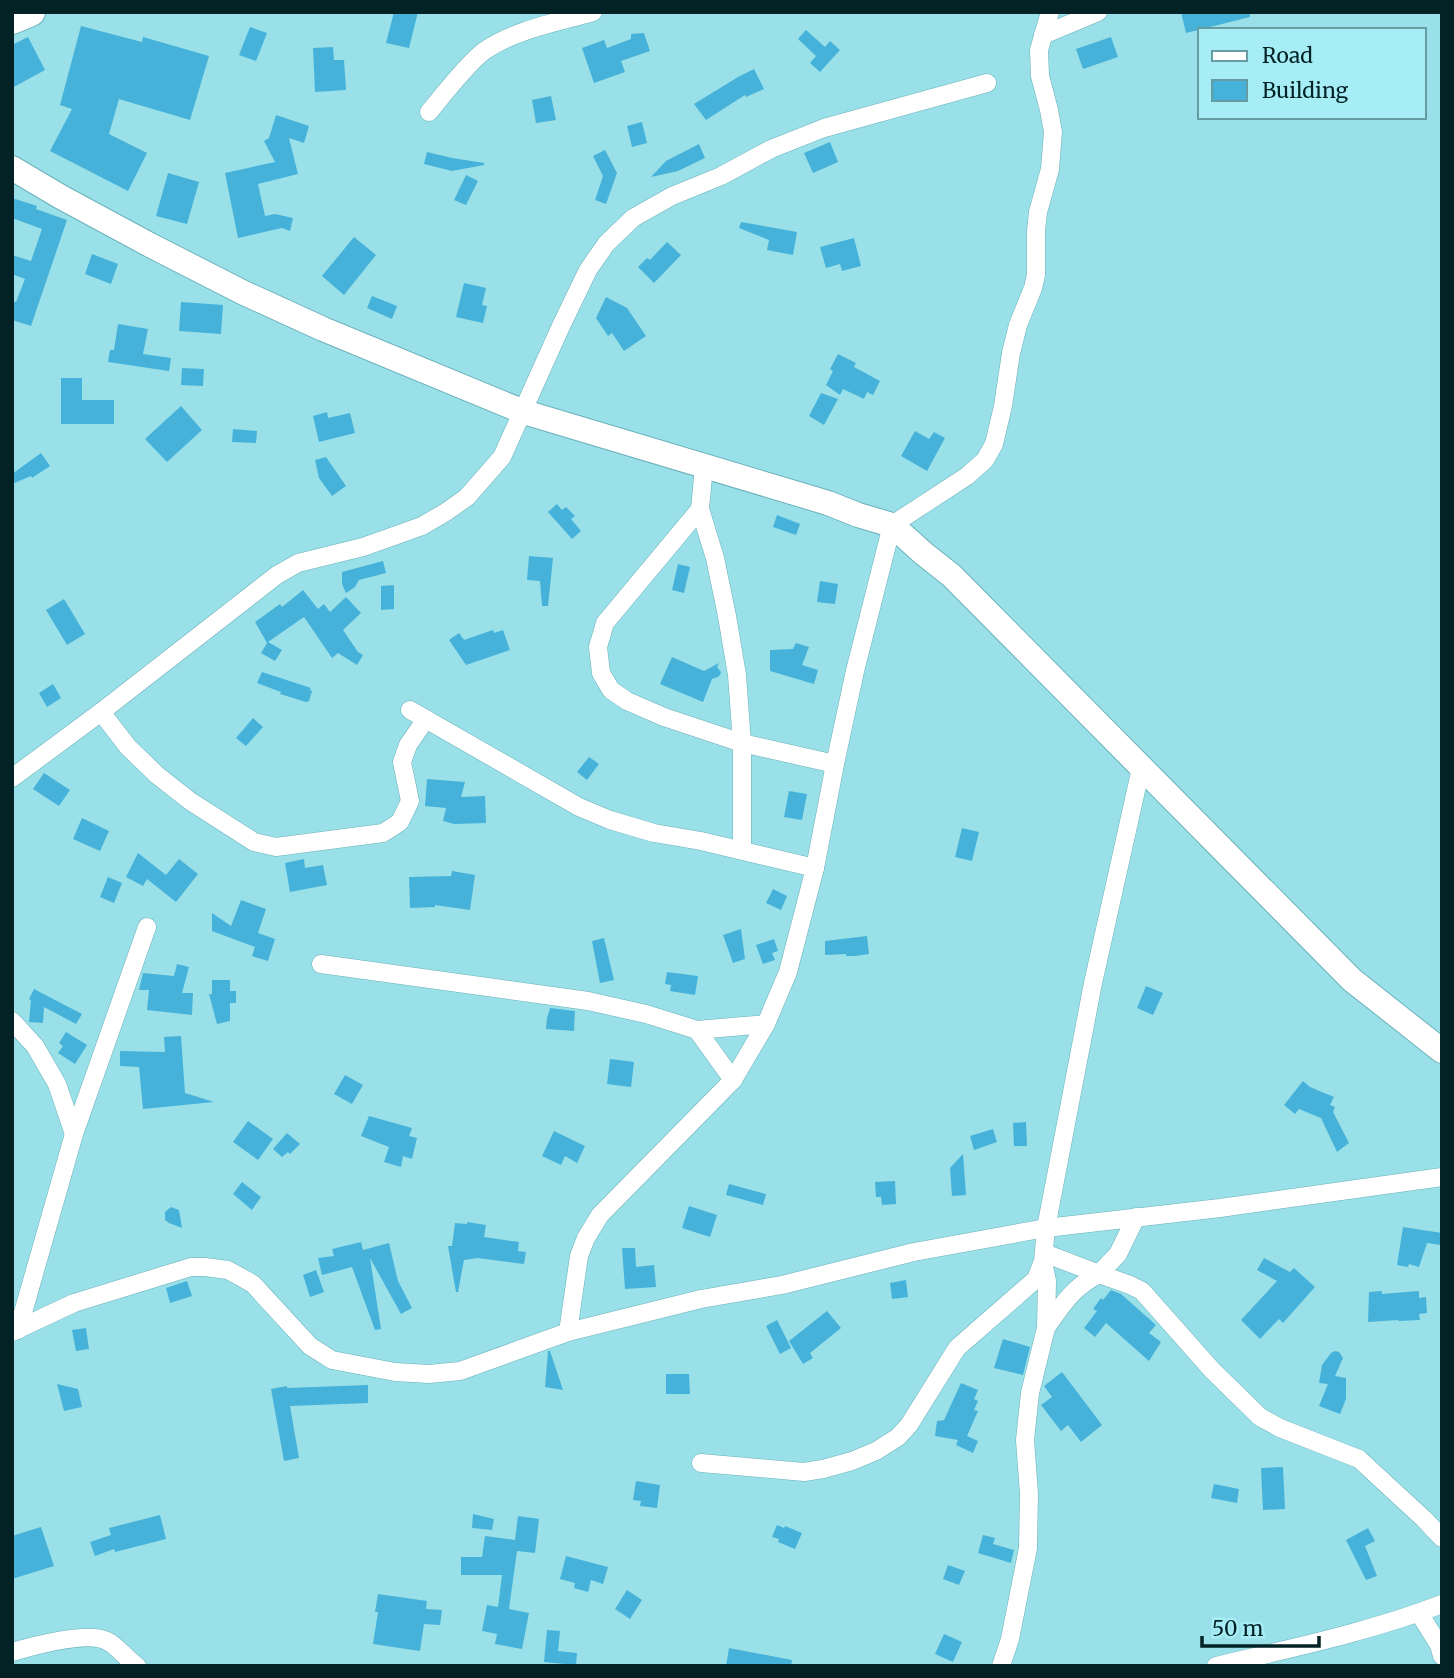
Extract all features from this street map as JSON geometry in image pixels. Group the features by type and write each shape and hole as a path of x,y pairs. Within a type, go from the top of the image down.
{"main road":[{"path":"12,20 31,12"}],"street":[{"path":"429,112 484,51 512,36 593,12"},
{"path":"568,1332 579,1256 600,1215 733,1080 766,1024 788,972 815,868 855,671 892,525 967,476 985,460 994,444 1011,353 1036,275 1038,212 1050,169 1053,132 1040,76 1039,50 1050,12"},
{"path":"1043,35 1098,12"},
{"path":"12,778 277,575 298,563 363,547 422,526 467,497 502,457 588,270 606,244 633,218 672,196 721,176 771,149 824,128 987,83"},
{"path":"12,168 150,245 244,293 323,329 524,412 828,503 892,525 952,576 1352,980 1442,1051"},
{"path":"704,466 700,509 715,558 737,675 742,743 742,850"},
{"path":"700,509 605,624 598,647 601,673 611,690 627,701 664,717 742,743 835,764"},
{"path":"100,712 128,747 190,801 254,842 276,847 383,833 400,822 410,801 402,762 418,714 579,807 610,820 815,868"},
{"path":"701,1462 804,1472 852,1461 876,1451 898,1437 909,1425 957,1348 1036,1279 1043,1257 1046,1228 1093,982 1141,768"},
{"path":"15,1331 74,1134 147,927"},
{"path":"321,964 588,1001 646,1014 697,1030 766,1024"},
{"path":"12,1021 35,1046 57,1084 74,1134"},
{"path":"697,1030 733,1080"},
{"path":"15,1331 74,1303 191,1267 205,1266 228,1270 253,1284 310,1346 332,1360 395,1372 429,1374 460,1371 568,1332 701,1300 782,1286 914,1252 1046,1228 1220,1209 1442,1177"},
{"path":"1046,1328 1074,1290 1099,1274 1118,1254 1136,1217"},
{"path":"1043,1257 1130,1284 1142,1291 1212,1370 1259,1417 1359,1459 1442,1538"},
{"path":"1001,1666 1010,1639 1028,1548 1030,1494 1025,1440 1030,1394 1046,1328 1047,1281 1043,1257"},
{"path":"1216,1666 1334,1638 1442,1604"},
{"path":"1419,1613 1439,1644 1442,1656"},
{"path":"12,1652 79,1637 92,1637 107,1641 137,1666"}],"building":[{"path":"394,12 418,12 409,48 386,43"},
{"path":"1181,12 1250,12 1250,17 1186,33"},
{"path":"81,26 142,42 143,37 209,56 190,120 119,99 109,134 147,153 128,191 50,151 72,109 60,105"},
{"path":"250,27 267,33 256,61 239,55"},
{"path":"806,30 825,47 830,41 840,50 820,72 810,63 816,56 798,39"},
{"path":"644,33 650,51 621,61 625,72 594,83 582,48 604,40 607,48 631,39 631,34"},
{"path":"28,37 45,70 12,88 12,45"},
{"path":"1111,37 1118,57 1083,69 1076,49"},
{"path":"333,47 334,60 344,60 346,90 315,92 313,48"},
{"path":"754,69 764,89 746,97 745,95 706,120 694,104"},
{"path":"551,96 556,120 536,123 532,100"},
{"path":"276,115 309,126 304,143 289,138 298,174 258,184 265,216 275,214 293,218 290,231 282,228 238,238 225,173 275,162 264,141 269,138"},
{"path":"642,122 647,143 632,147 627,126"},
{"path":"830,142 838,162 813,173 804,153"},
{"path":"699,144 705,158 678,171 651,177 666,161"},
{"path":"605,150 617,173 606,204 595,200 603,176 593,156"},
{"path":"427,152 484,165 452,171 424,164"},
{"path":"168,173 199,182 187,224 156,216"},
{"path":"466,175 478,181 466,205 454,200"},
{"path":"12,198 67,220 31,326 12,320 12,301 16,302 25,279 12,274 12,255 31,261 42,229 12,218"},
{"path":"741,222 797,232 793,255 767,250 769,240 739,228"},
{"path":"354,237 376,255 344,295 322,276"},
{"path":"854,238 861,266 842,271 840,264 826,268 820,247"},
{"path":"667,242 681,255 654,283 638,267 647,258 650,260"},
{"path":"92,254 118,264 111,284 85,274"},
{"path":"464,283 486,288 482,305 487,306 483,323 456,317"},
{"path":"372,296 397,306 392,319 367,308"},
{"path":"606,297 627,308 646,336 624,351 612,333 608,336 596,318"},
{"path":"181,302 223,305 221,334 179,331"},
{"path":"118,324 148,329 143,354 171,358 169,371 108,362 110,350 114,350"},
{"path":"838,354 856,363 854,367 880,381 873,395 867,392 864,399 843,389 840,395 826,385"},
{"path":"182,368 204,369 203,386 181,385"},
{"path":"61,378 82,378 82,400 114,400 114,424 61,424"},
{"path":"821,393 838,399 824,425 809,416"},
{"path":"181,406 202,430 167,462 145,439"},
{"path":"327,412 328,418 350,413 355,433 319,442 313,416"},
{"path":"233,429 257,431 256,443 232,442"},
{"path":"915,431 929,439 934,432 945,438 927,471 901,456"},
{"path":"41,453 50,466 32,478 31,476 12,484 12,474"},
{"path":"326,457 346,486 332,496 319,478 315,460"},
{"path":"557,504 562,510 566,507 575,516 571,519 581,531 572,539 548,512"},
{"path":"777,515 800,524 796,535 773,527"},
{"path":"529,556 553,558 548,606 542,606 540,581 527,580"},
{"path":"383,561 386,573 359,580 355,587 346,593 342,584 342,572"},
{"path":"678,564 690,567 684,593 672,590"},
{"path":"820,581 838,584 835,604 817,602"},
{"path":"394,585 394,609 381,610 381,586"},
{"path":"303,590 318,609 324,604 330,612 346,597 361,613 343,630 363,655 357,665 338,653 332,658 304,617 268,642 282,650 275,661 261,653 267,643 255,622 280,604 282,607"},
{"path":"64,599 85,634 67,645 46,610"},
{"path":"493,630 494,633 503,630 510,650 466,665 449,640 459,633 464,640"},
{"path":"796,643 809,647 802,665 818,670 814,684 770,671 770,650 793,649"},
{"path":"672,657 704,671 719,663 717,667 720,675 712,679 703,702 660,684"},
{"path":"262,672 311,688 309,701 280,694 281,692 257,683"},
{"path":"53,684 61,698 47,707 39,693"},
{"path":"253,718 263,727 246,746 236,738"},
{"path":"589,757 599,764 587,780 577,772"},
{"path":"44,773 70,790 59,806 33,789"},
{"path":"427,779 465,782 461,797 485,796 486,823 454,824 443,821 446,808 425,806"},
{"path":"789,791 807,794 802,820 784,817"},
{"path":"82,818 109,831 100,851 73,839"},
{"path":"962,828 979,832 972,861 955,857"},
{"path":"138,853 166,875 179,859 198,874 176,902 147,879 143,886 126,877"},
{"path":"304,859 305,868 323,865 327,885 290,892 285,863"},
{"path":"452,871 475,875 470,910 435,905 410,908 409,877 451,876"},
{"path":"108,877 122,883 114,903 100,897"},
{"path":"773,889 787,896 781,910 766,903"},
{"path":"241,900 266,909 258,933 275,939 268,961 252,956 255,947 212,931 212,913 231,926"},
{"path":"741,929 745,959 733,963 723,935"},
{"path":"867,936 869,954 825,955 825,941"},
{"path":"604,938 614,980 600,983 592,941"},
{"path":"774,939 778,951 772,953 775,960 763,964 756,945"},
{"path":"177,964 189,967 182,993 193,993 192,1015 147,1010 149,990 139,990 143,973 174,976"},
{"path":"667,972 698,976 695,995 670,991 671,985 665,984"},
{"path":"212,980 230,980 230,991 236,991 236,1003 230,1003 230,1021 217,1024 209,994 212,994"},
{"path":"1146,986 1163,993 1153,1015 1137,1008"},
{"path":"34,989 82,1014 76,1024 44,1007 43,1023 29,1022 29,999"},
{"path":"550,1008 575,1011 574,1031 546,1029"},
{"path":"66,1032 87,1045 75,1064 58,1053 63,1046 59,1043"},
{"path":"181,1036 185,1093 214,1102 143,1109 139,1067 120,1066 120,1051 165,1052 164,1037"},
{"path":"610,1059 634,1062 631,1087 607,1084"},
{"path":"345,1075 363,1085 352,1104 334,1094"},
{"path":"1303,1081 1310,1087 1334,1097 1330,1105 1335,1107 1333,1112 1349,1143 1337,1152 1321,1118 1299,1109 1295,1114 1284,1105"},
{"path":"369,1116 412,1128 409,1136 417,1138 412,1159 403,1156 401,1167 384,1162 389,1147 361,1136"},
{"path":"248,1121 273,1139 258,1160 233,1142"},
{"path":"1026,1122 1027,1146 1014,1146 1013,1123"},
{"path":"993,1129 997,1142 974,1150 970,1136"},
{"path":"554,1131 585,1146 577,1163 565,1156 561,1165 542,1156"},
{"path":"287,1133 300,1144 290,1154 288,1152 282,1157 273,1149"},
{"path":"963,1154 966,1195 952,1196 950,1168"},
{"path":"895,1181 896,1204 882,1205 881,1197 876,1197 875,1182"},
{"path":"242,1182 261,1197 252,1210 233,1194"},
{"path":"729,1184 766,1194 763,1205 726,1195"},
{"path":"689,1206 717,1215 710,1237 682,1228"},
{"path":"171,1207 179,1210 182,1228 165,1220 165,1212"},
{"path":"455,1223 486,1225 484,1237 519,1242 518,1251 526,1252 524,1264 478,1258 464,1260 456,1292 448,1246 452,1246"},
{"path":"1403,1227 1442,1233 1441,1245 1427,1243 1419,1267 1397,1265"},
{"path":"361,1242 363,1250 389,1243 398,1281 412,1308 401,1314 370,1258 381,1329 375,1330 352,1267 322,1275 318,1258 334,1256 332,1249"},
{"path":"622,1248 635,1248 636,1267 654,1265 656,1287 625,1289"},
{"path":"1264,1258 1290,1272 1294,1268 1315,1287 1283,1323 1279,1319 1260,1339 1241,1320 1277,1281 1257,1270"},
{"path":"316,1270 324,1292 310,1297 303,1275"},
{"path":"906,1280 908,1297 892,1299 890,1283"},
{"path":"187,1281 192,1296 170,1303 166,1288"},
{"path":"1111,1290 1121,1294 1156,1325 1149,1333 1161,1342 1149,1361 1106,1323 1095,1337 1084,1328 1097,1311 1093,1309"},
{"path":"1382,1291 1382,1294 1419,1291 1419,1298 1426,1297 1427,1313 1419,1314 1420,1320 1368,1322 1369,1292"},
{"path":"827,1311 841,1328 810,1353 813,1358 803,1364 789,1341"},
{"path":"777,1320 791,1348 780,1354 766,1326"},
{"path":"86,1328 89,1349 76,1351 72,1330"},
{"path":"1003,1339 1030,1347 1023,1375 994,1368"},
{"path":"550,1351 563,1390 545,1387"},
{"path":"1335,1351 1343,1358 1335,1376 1346,1378 1346,1399 1340,1414 1319,1406 1328,1384 1319,1383 1322,1365"},
{"path":"1062,1372 1102,1425 1081,1442 1068,1425 1061,1431 1041,1405 1052,1397 1044,1386"},
{"path":"666,1374 689,1374 690,1394 666,1394"},
{"path":"961,1383 978,1390 974,1399 978,1401 974,1410 978,1411 967,1436 978,1441 973,1453 956,1445 958,1440 935,1436 937,1421 944,1420"},
{"path":"57,1384 78,1389 82,1407 64,1411"},
{"path":"368,1385 368,1403 290,1406 299,1458 284,1461 271,1389 287,1386"},
{"path":"1283,1467 1285,1509 1263,1510 1261,1468"},
{"path":"636,1481 660,1485 657,1508 640,1506 641,1501 633,1500"},
{"path":"1214,1484 1239,1489 1237,1503 1211,1498"},
{"path":"473,1514 494,1519 492,1530 472,1528"},
{"path":"160,1515 166,1539 115,1552 114,1549 95,1556 90,1542 111,1535 109,1528"},
{"path":"518,1516 539,1519 535,1553 517,1551 509,1609 529,1613 522,1649 495,1644 497,1634 482,1631 487,1605 498,1607 502,1575 461,1575 461,1557 482,1557 485,1536 515,1540"},
{"path":"777,1525 802,1533 795,1549 772,1537"},
{"path":"41,1527 54,1566 12,1579 12,1536"},
{"path":"1368,1528 1375,1541 1365,1546 1377,1576 1366,1580 1346,1540"},
{"path":"983,1535 995,1538 993,1544 1014,1550 1011,1563 978,1553"},
{"path":"566,1556 608,1567 603,1584 591,1580 588,1592 574,1588 575,1583 560,1579"},
{"path":"948,1565 965,1571 959,1585 943,1579"},
{"path":"627,1590 642,1600 630,1619 615,1609"},
{"path":"378,1594 427,1601 426,1609 442,1610 440,1625 424,1624 420,1651 373,1644"},
{"path":"547,1630 560,1631 558,1651 577,1653 576,1665 544,1662"},
{"path":"944,1634 962,1642 953,1662 935,1654"},
{"path":"729,1648 792,1660 791,1666 726,1666"}]}
